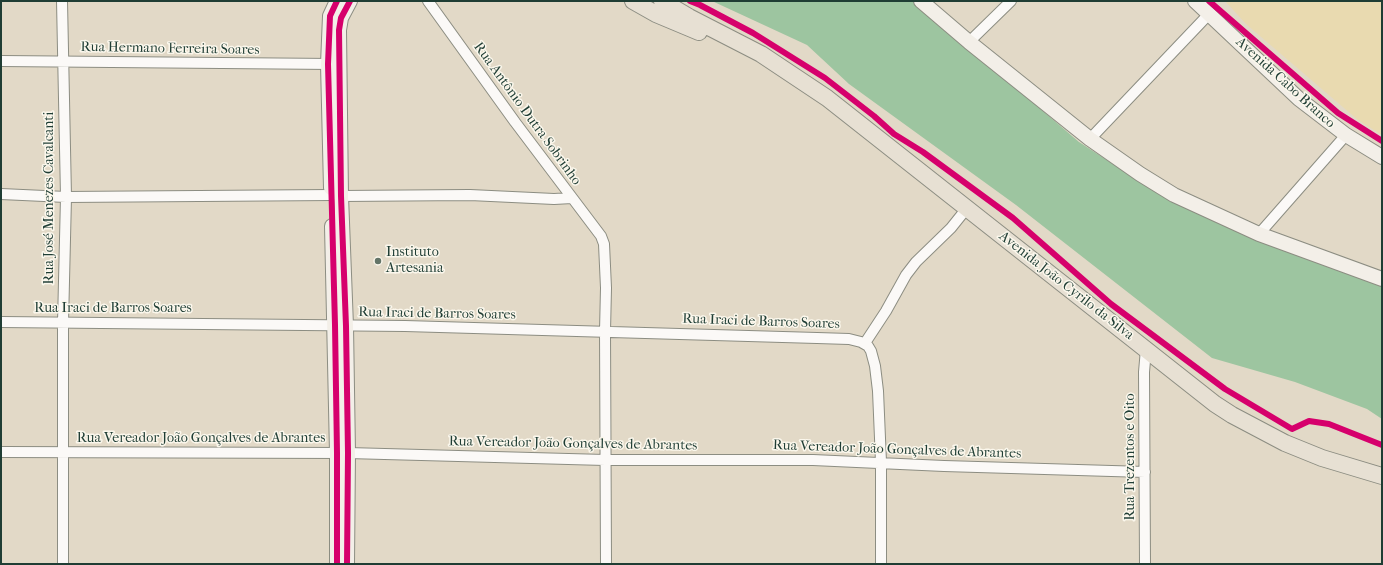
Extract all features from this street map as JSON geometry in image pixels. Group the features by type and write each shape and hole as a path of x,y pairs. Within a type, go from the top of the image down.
{"main road":[{"path":"337,1 330,16 334,64 342,453 347,564"},
{"path":"334,64 341,18 350,1"},
{"name":"Avenida João Cyrilo da Silva","path":"633,1 649,11 680,25 769,60"},
{"name":"Avenida João Cyrilo da Silva","path":"662,1 689,17 761,54 827,98 1232,416 1265,433 1322,458 1382,476"},
{"path":"921,1 969,42 1090,139 1134,170 1174,195 1258,234 1382,279"},
{"name":"Avenida Cabo Branco","path":"1195,1 1299,99 1346,135 1382,156"},
{"path":"337,564 342,453"}],"street":[{"name":"Rua José Menezes Cavalcanti","path":"62,1 66,197 63,323 63,564"},
{"name":"Rua Antônio Dutra Sobrinho","path":"428,1 601,236 604,244 606,288 605,331"},
{"path":"969,42 1011,1"},
{"path":"1090,139 1209,14"},
{"name":"Rua Hermano Ferreira Soares","path":"1,61 334,64"},
{"path":"1258,234 1346,135"},
{"path":"1,194 66,197 470,195 554,199 572,198"},
{"path":"881,564 881,462 878,391 871,351 866,344 906,275 916,262 951,228 967,208"},
{"name":"Rua Iraci de Barros Soares","path":"1,322 340,325 605,331 849,339 866,344"},
{"path":"605,331 606,564"},
{"name":"Rua Trezentos e Oito","path":"1145,564 1144,372 1146,349"},
{"name":"Rua Vereador João Gonçalves de Abrantes","path":"1,452 342,453 605,460 805,460 1145,472"}],"green space":[{"path":"712,1 915,1 1079,142 1170,201 1234,230 1382,287 1382,419 1367,409 1295,382 1212,358 1016,205 849,84 807,45"}],"sand":[{"path":"1225,1 1382,1 1382,135 1358,120 1246,24"}],"cycle path":[{"path":"337,1 330,16 328,64 335,325 337,564"},
{"path":"347,564 348,453 346,326 341,196 339,30 341,18 350,1"},
{"path":"690,1 753,33 825,78 874,116 894,134 923,152 1013,218 1111,304 1225,389 1292,429 1309,421 1329,424 1382,445"},
{"path":"1209,1 1338,113 1382,141"}],"place":[{"name":"Instituto Artesania","path":"378,261"}]}
